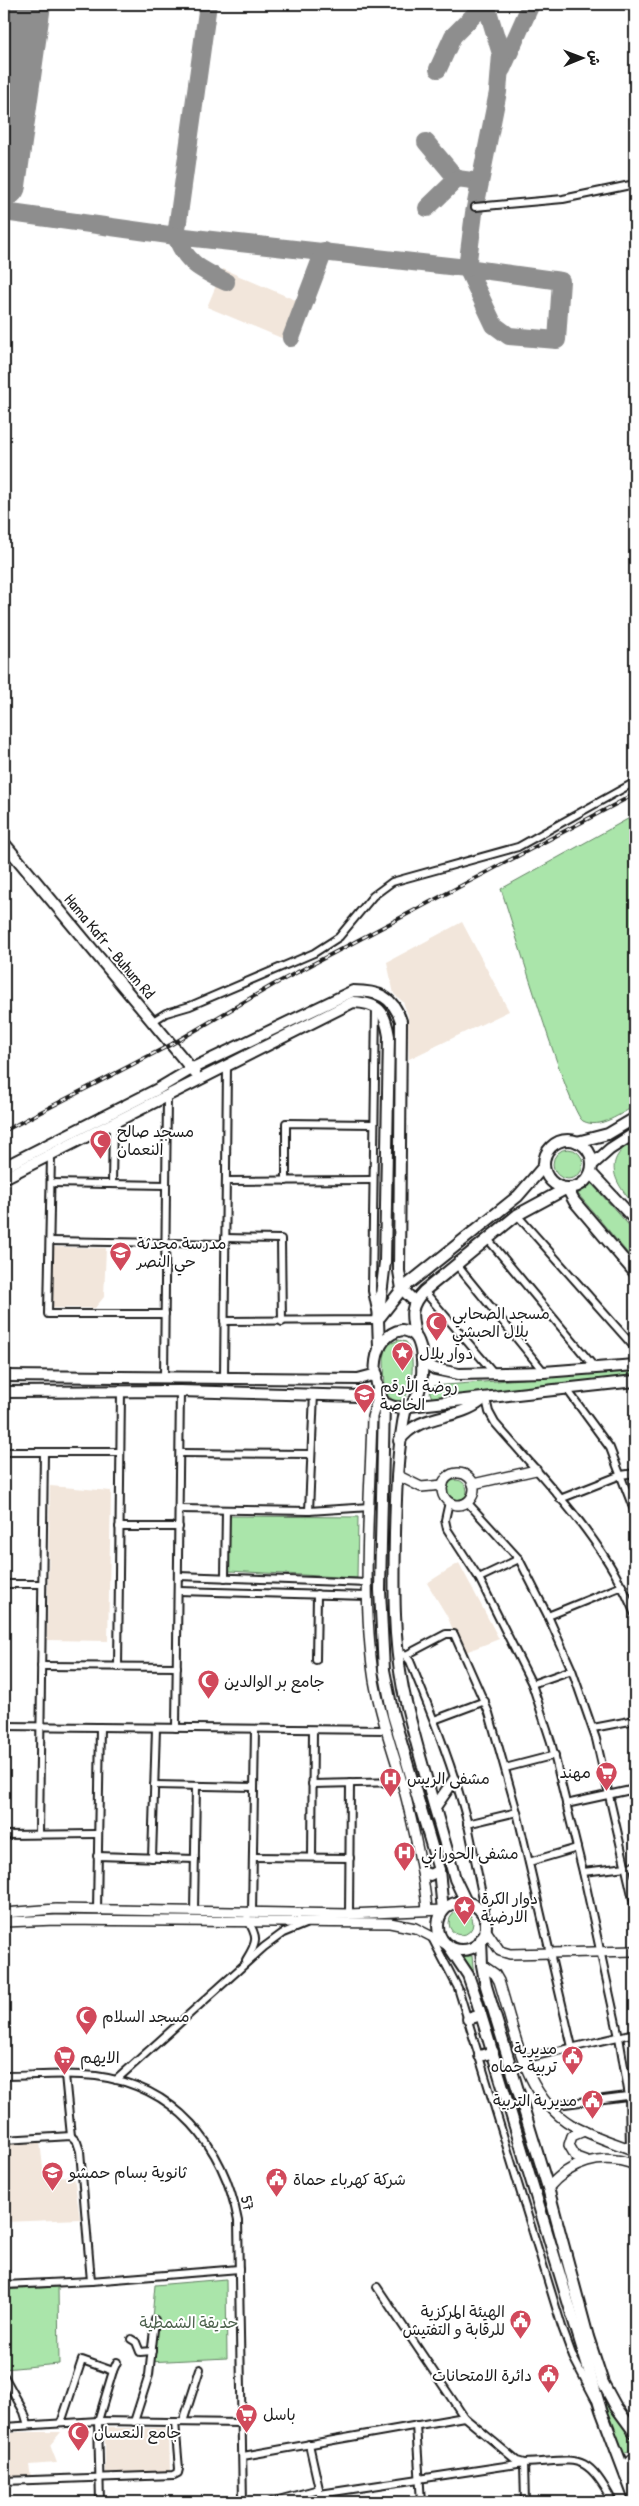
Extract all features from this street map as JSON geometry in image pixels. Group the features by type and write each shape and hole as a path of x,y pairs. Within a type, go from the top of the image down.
{"main road":[{"name":"Hama Kafr - Buhum Rd","path":"4,843 193,1068 200,1080"},
{"path":"4,1178 51,1155 78,1135 193,1068 353,991 371,991 389,999 397,1008 401,1021 398,1228 402,1290 414,1301"},
{"path":"4,1167 78,1135 113,1124 353,1002 368,1002 376,1006 386,1019 388,1036 385,1262 378,1320 379,1347 376,1374 382,1399 380,1590 384,1670 394,1715 440,1870 443,1910 437,1925 442,1940 468,1975 601,2410 625,2475 633,2488 635,2500"},
{"path":"635,1118 608,1134 577,1142 562,1141 555,1144 546,1155 544,1166 548,1177 553,1183 567,1188 574,1201 635,1273"},
{"path":"466,1902 455,1879 405,1697 397,1649 394,1573 399,1441 408,1406 416,1400 420,1390 422,1361 419,1342 415,1335 412,1312 414,1301 487,1238 517,1215 567,1188 581,1184 591,1169 610,1149 635,1133"},
{"path":"577,1142 588,1151 591,1169 635,1220"},
{"path":"378,1320 402,1290 518,1196 544,1166"},
{"path":"379,1347 392,1332 402,1330 415,1335"},
{"path":"422,1361 435,1369 447,1373 544,1372 635,1365"},
{"path":"4,1376 358,1379 376,1374"},
{"path":"4,1392 180,1391 314,1393 382,1399 391,1406 408,1406 635,1382"},
{"path":"382,1399 372,1417 368,1596 374,1681 385,1730 402,1782 423,1872 427,1909"},
{"path":"399,1441 410,1429 420,1422 466,1410 485,1399"},
{"path":"472,1484 536,1470"},
{"path":"457,1474 466,1476 472,1484 473,1494 467,1502 458,1505 449,1502 443,1495 442,1485 448,1477 457,1474"},
{"path":"397,1476 421,1487 442,1485"},
{"path":"435,1807 454,1780"},
{"path":"423,1872 433,1875 440,1870"},
{"path":"4,1913 56,1909 395,1914 427,1909 443,1910 454,1903 466,1902 478,1908 497,1946 505,1953 635,1952"},
{"path":"4,1922 56,1920 390,1923 407,1926 430,1935 455,1949 470,1948 481,1940"},
{"path":"485,1924 481,1940 482,1965 493,2012 548,2188 588,2337 603,2383 633,2428"},
{"path":"482,1965 490,1969 499,1981 523,2059 534,2084 550,2106 572,2125 633,2150"},
{"path":"468,2019 481,2015"},
{"path":"480,2056 492,2052"},
{"path":"584,2131 572,2136 570,2145 576,2157 587,2161"},
{"path":"548,2188 565,2171 587,2161 609,2159 635,2165"},
{"path":"625,2475 629,2462 635,2456"}],"street":[{"path":"475,207 563,198 635,184"},
{"path":"153,1021 166,1013 190,1006 314,954 339,937 373,896 392,882 518,846 635,782"},
{"path":"224,1321 378,1320 372,1291 376,1006"},
{"path":"224,1377 228,1066"},
{"path":"164,1377 167,1097"},
{"path":"286,1181 286,1123 373,1124"},
{"path":"112,1184 113,1124"},
{"path":"51,1155 48,1314 165,1314"},
{"path":"226,1181 373,1180"},
{"path":"51,1183 166,1185"},
{"path":"517,1215 635,1348"},
{"path":"487,1238 595,1368"},
{"path":"50,1241 165,1243 282,1239 282,1322"},
{"path":"456,1264 544,1372"},
{"path":"424,1291 494,1373"},
{"path":"566,1388 610,1448 635,1513"},
{"path":"118,1667 121,1391"},
{"path":"176,1728 180,1391"},
{"path":"309,1511 314,1393"},
{"path":"485,1399 495,1423 589,1534 622,1586 635,1612"},
{"path":"4,1452 120,1452"},
{"path":"39,1833 44,1452"},
{"path":"180,1453 311,1454"},
{"path":"560,1499 621,1475 635,1473"},
{"path":"449,1502 445,1520 447,1529 479,1578 532,1684 554,1755 583,1872 632,2096 633,2150"},
{"path":"467,1502 519,1559 548,1616 572,1670 593,1728 610,1794 635,1908"},
{"path":"179,1509 309,1511 370,1507"},
{"path":"225,1578 226,1510"},
{"path":"119,1527 179,1527"},
{"path":"479,1578 519,1559"},
{"path":"178,1576 368,1583"},
{"path":"4,1584 42,1584"},
{"path":"548,1616 622,1586"},
{"path":"178,1591 368,1596"},
{"path":"316,1660 317,1594"},
{"path":"406,1655 446,1634 454,1634 485,1702 517,1812 572,2048"},
{"path":"397,1649 406,1655 434,1720 454,1780 468,1824 485,1908 485,1924"},
{"path":"41,1666 177,1667"},
{"path":"532,1684 572,1670"},
{"path":"434,1720 485,1702"},
{"path":"593,1728 635,1720"},
{"path":"4,1726 385,1730"},
{"path":"96,1910 100,1727"},
{"path":"152,1858 156,1728"},
{"path":"242,1967 256,1940 254,1930 247,1916 252,1912 256,1728"},
{"path":"312,1857 313,1730"},
{"path":"505,1768 554,1755"},
{"path":"312,1784 402,1782"},
{"path":"349,1914 350,1783"},
{"path":"154,1785 254,1787"},
{"path":"194,1912 196,1786"},
{"path":"566,1804 635,1789"},
{"path":"468,1824 517,1812"},
{"path":"4,1835 39,1833 97,1834"},
{"path":"529,1862 577,1848"},
{"path":"97,1856 195,1859"},
{"path":"253,1856 350,1858"},
{"path":"583,1872 635,1866"},
{"path":"116,2080 276,1937 306,1923"},
{"path":"430,1935 452,1974 468,2019 573,2358 601,2410"},
{"path":"523,2059 635,2033"},
{"path":"65,2075 71,2136 77,2142 80,2151 91,2281"},
{"name":"57","path":"4,2076 89,2075 116,2080 139,2088 182,2112 213,2151 225,2173 236,2208 239,2269 243,2502"},
{"path":"550,2106 632,2096"},
{"path":"4,2140 71,2136"},
{"path":"4,2286 239,2269"},
{"path":"377,2287 464,2416 510,2456 524,2463"},
{"path":"134,2422 149,2374 155,2320"},
{"path":"131,2339 136,2342 140,2352 152,2351"},
{"path":"61,2424 82,2360 113,2371"},
{"path":"100,2502 98,2421 117,2362"},
{"path":"184,2422 200,2369"},
{"path":"4,2376 24,2412 28,2425"},
{"path":"243,2456 464,2416"},
{"path":"4,2427 98,2421 242,2423"},
{"path":"4,2481 174,2475 178,2473 175,2422"},
{"path":"416,2424 421,2502"},
{"path":"310,2444 322,2502"},
{"path":"271,2502 320,2491 563,2459 579,2461 596,2474 613,2502"},
{"path":"524,2463 525,2502"}],"shaded area":[{"path":"223,269 307,305 291,342 207,307"},
{"path":"462,922 509,1011 409,1059 408,1015 403,1002 394,994 387,962"},
{"path":"53,1247 106,1248 104,1297 95,1308 52,1308"},
{"path":"50,1486 111,1491 108,1641 47,1640"},
{"path":"459,1563 499,1639 463,1653 447,1616 427,1583"},
{"path":"40,2141 44,2177 74,2176 80,2219 4,2222 4,2144"},
{"path":"105,2428 169,2428 170,2478 105,2476"},
{"path":"4,2432 61,2432 50,2445 57,2463 29,2465 31,2478 4,2477"}],"green space":[{"path":"635,815 635,1106 610,1120 590,1123 583,1121 566,1086 540,1013 501,889"},
{"path":"635,1140 635,1206 621,1188 614,1172 618,1155"},
{"path":"568,1149 579,1153 583,1164 579,1175 568,1179 557,1175 553,1164 557,1153"},
{"path":"591,1183 635,1232 635,1262 578,1194"},
{"path":"399,1340 406,1342 409,1347 412,1370 410,1387 407,1394 404,1399 395,1402 385,1393 384,1358 387,1345"},
{"path":"635,1370 635,1376 433,1400 430,1393 433,1386"},
{"path":"452,1480 460,1480 467,1487 467,1495 460,1502 452,1502 445,1495 445,1487"},
{"path":"229,1516 358,1517 357,1578 229,1571"},
{"path":"461,1911 470,1914 473,1923 470,1932 461,1935 452,1932 449,1923 452,1914"},
{"path":"461,1956 472,1956 474,1976 537,2190 601,2390 635,2441 635,2446 623,2455 597,2390"},
{"name":"حديقة الشمطية","path":"226,2279 227,2358 148,2362 155,2285"},
{"path":"58,2287 59,2364 4,2369 4,2290"}],"taxiway":[{"path":"4,212 176,236 208,4"},
{"path":"438,69 453,36 485,4"},
{"path":"226,282 202,269 189,259 176,236 467,268 474,213 498,92 501,54 486,4"},
{"path":"502,69 531,4"},
{"path":"426,142 457,179"},
{"path":"427,208 457,179 480,182"},
{"path":"291,338 324,251"},
{"path":"467,268 561,281 557,340 509,336 494,325 467,268"}],"runway":[{"path":"4,185 29,4"}],"railway":[{"path":"4,1131 172,1044 273,985 635,794"}],"place":[{"name":"مسجد صالح النعمان","path":"101,1159"},
{"name":"مدرسة محدثة حي النصر","path":"121,1271"},
{"name":"مسجد الصحابي بلال الحبشي","path":"436,1341"},
{"name":"دوار بلال","path":"403,1372"},
{"name":"روضة الأرقم الخاصة","path":"364,1414"},
{"name":"جامع بر الوالدين","path":"208,1700"},
{"name":"مهند","path":"607,1791"},
{"name":"مشفى الريس","path":"391,1797"},
{"name":"مشفى الحوراني","path":"405,1872"},
{"name":"دوار الكرة الارضية","path":"465,1926"},
{"name":"مسجد السلام","path":"86,2035"},
{"name":"الايهم","path":"64,2076"},
{"name":"مديرية تربية حماه","path":"573,2076"},
{"name":"مديرية التربية","path":"593,2119"},
{"name":"ثانوية بسام حمشو","path":"53,2191"},
{"name":"شركة كهرباء حماة","path":"277,2198"},
{"name":"الهيئة المركزية للرقابة و التفتيش","path":"521,2339"},
{"name":"دائرة الامتحانات","path":"548,2394"},
{"name":"باسل","path":"247,2433"},
{"name":"جامع النعسان","path":"78,2451"}]}
